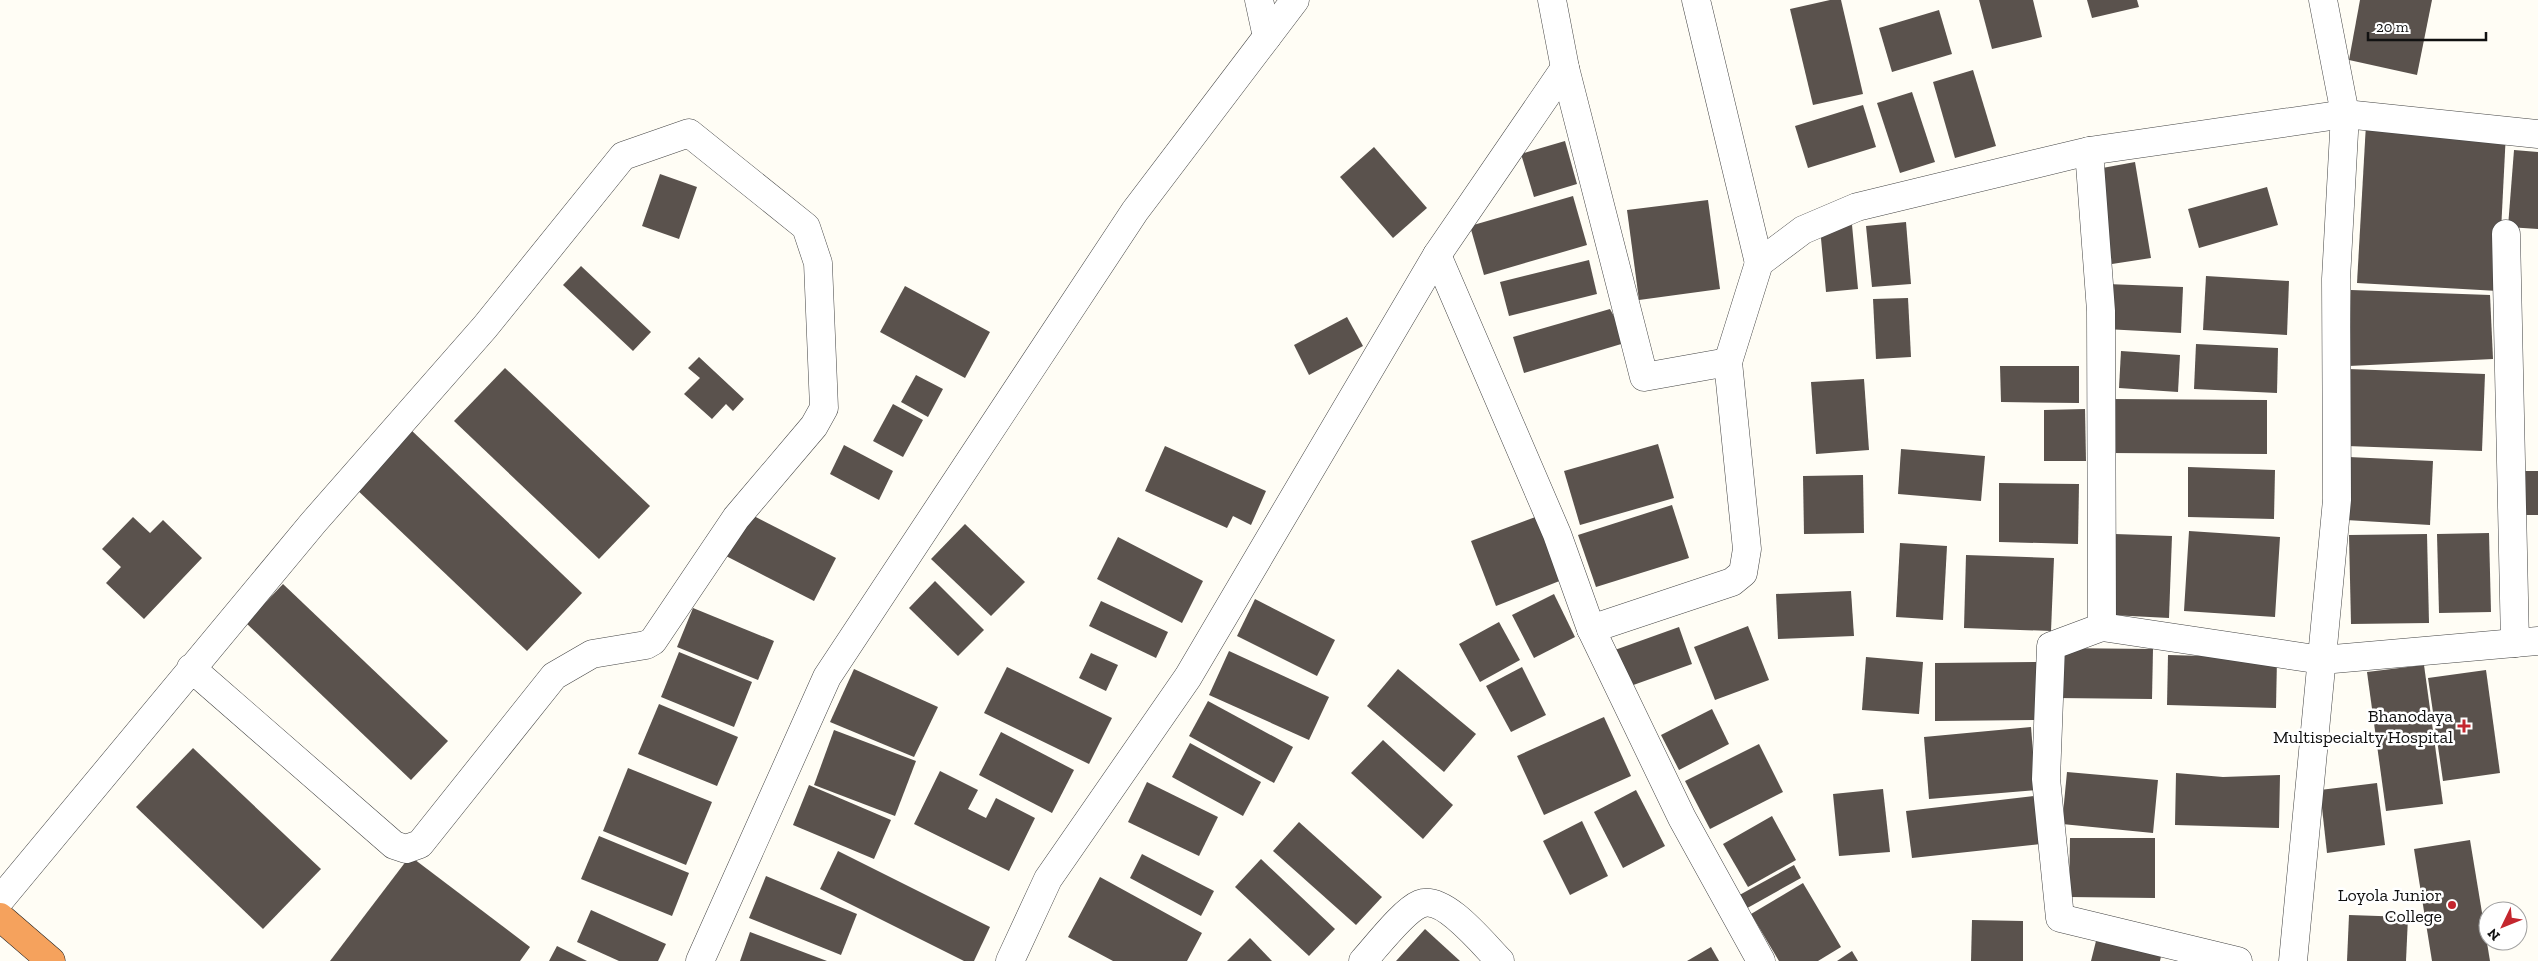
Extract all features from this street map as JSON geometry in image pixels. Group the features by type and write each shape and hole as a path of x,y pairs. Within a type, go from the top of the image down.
{"highway":[{"path":"0,917 51,961"}],"street":[{"path":"1259,0 1267,36"},
{"path":"700,961 828,677 1135,211 1295,0"},
{"path":"1552,0 1565,68 1644,377 1728,362"},
{"path":"1591,629 1732,582 1743,573 1747,549 1728,362 1758,264 1696,0"},
{"path":"2293,961 2337,500 2336,279 2345,114 2323,0"},
{"path":"1010,961 1048,879 1188,677 1437,255 1565,68"},
{"path":"1758,264 1803,230 1857,206 2089,151 2345,114 2538,134"},
{"path":"0,900 190,668 313,523 485,327 624,156 689,132 806,227 818,264 824,398 824,408 814,426 736,518 653,642 646,645 592,654 554,676 420,844 406,849 394,845 190,668"},
{"path":"2089,151 2101,311 2102,627"},
{"path":"2238,961 2060,918 2046,779 2051,646 2102,627 2322,660 2526,642 2506,234"},
{"path":"1437,255 1557,534 1591,629 1682,818 1761,961"},
{"path":"1363,961 1420,904 1435,902 1447,908 1500,961"}],"building":[{"path":"1830,0 1841,0 1863,94 1813,105 1790,9"},
{"path":"1979,0 2033,0 2042,37 1992,49"},
{"path":"2087,0 2137,0 2139,7 2092,18"},
{"path":"2360,0 2432,0 2417,75 2349,60"},
{"path":"1939,10 1952,54 1892,72 1879,28"},
{"path":"1973,70 1996,146 1955,158 1933,82"},
{"path":"1912,92 1935,162 1900,173 1877,103"},
{"path":"1863,105 1876,147 1808,168 1795,126"},
{"path":"2366,124 2506,132 2498,291 2357,283"},
{"path":"1565,141 1577,184 1534,197 1521,154"},
{"path":"1374,147 1427,208 1393,238 1340,177"},
{"path":"2514,150 2538,152 2538,229 2508,227"},
{"path":"2135,162 2151,258 2112,264 2097,169"},
{"path":"660,174 697,187 679,239 642,226"},
{"path":"2267,187 2278,225 2199,248 2188,209"},
{"path":"1573,196 1587,245 1484,275 1470,226"},
{"path":"1708,200 1720,289 1639,300 1627,210"},
{"path":"1906,222 1911,284 1872,287 1866,226"},
{"path":"1852,225 1858,289 1826,292 1820,228"},
{"path":"1589,260 1597,294 1509,316 1500,282"},
{"path":"581,266 651,332 633,351 563,285"},
{"path":"2206,276 2289,281 2287,335 2203,330"},
{"path":"2107,284 2183,287 2181,333 2105,329"},
{"path":"905,286 990,332 965,378 880,332"},
{"path":"2351,290 2490,295 2493,359 2349,366"},
{"path":"1908,298 1911,357 1876,359 1873,299"},
{"path":"1610,309 1628,342 1524,373 1513,337"},
{"path":"1347,317 1363,346 1309,375 1294,345"},
{"path":"2196,344 2278,348 2277,393 2194,389"},
{"path":"2121,351 2180,355 2178,392 2119,388"},
{"path":"699,357 744,399 733,411 726,404 712,419 684,394 700,378 688,368"},
{"path":"2000,366 2079,366 2079,403 2001,402"},
{"path":"505,368 650,506 599,559 454,421"},
{"path":"2348,369 2485,374 2482,451 2347,446"},
{"path":"916,375 943,389 928,417 901,402"},
{"path":"1864,379 1869,450 1816,454 1811,382"},
{"path":"2109,399 2267,400 2267,454 2109,453"},
{"path":"893,404 923,420 903,457 873,441"},
{"path":"2085,409 2086,461 2044,461 2044,410"},
{"path":"409,428 582,593 527,651 353,486"},
{"path":"1658,444 1674,498 1580,525 1564,471"},
{"path":"844,445 893,471 879,500 830,474"},
{"path":"1165,446 1266,491 1251,525 1233,516 1227,528 1145,491"},
{"path":"1901,449 1985,456 1981,501 1898,494"},
{"path":"2349,457 2433,461 2430,525 2346,520"},
{"path":"2188,467 2275,470 2274,519 2188,517"},
{"path":"2518,471 2538,471 2538,515 2519,515"},
{"path":"1863,475 1864,533 1804,534 1803,476"},
{"path":"1999,483 2079,484 2078,544 1999,542"},
{"path":"1672,505 1689,558 1596,587 1578,535"},
{"path":"748,513 836,558 814,601 726,556"},
{"path":"1538,516 1562,580 1496,606 1471,541"},
{"path":"133,517 150,533 163,520 202,558 144,619 106,583 121,567 102,549"},
{"path":"965,524 1025,582 991,616 931,559"},
{"path":"2189,531 2280,537 2275,617 2184,611"},
{"path":"2489,533 2491,612 2439,613 2437,534"},
{"path":"2115,534 2172,536 2169,618 2111,615"},
{"path":"2427,534 2429,623 2351,624 2349,535"},
{"path":"1118,537 1203,581 1182,623 1097,579"},
{"path":"1900,543 1947,546 1943,620 1896,617"},
{"path":"1966,555 2054,558 2051,631 1964,628"},
{"path":"935,581 984,630 958,656 909,608"},
{"path":"283,584 448,741 411,780 246,623"},
{"path":"1851,591 1854,636 1778,639 1776,594"},
{"path":"1554,594 1575,637 1534,658 1512,615"},
{"path":"1255,599 1335,640 1317,676 1237,636"},
{"path":"1101,601 1168,632 1156,658 1089,626"},
{"path":"693,608 774,641 758,680 677,647"},
{"path":"1499,622 1520,660 1480,682 1459,644"},
{"path":"1748,626 1769,680 1715,700 1694,647"},
{"path":"1679,627 1692,664 1625,688 1612,651"},
{"path":"2057,648 2153,649 2152,699 2056,698"},
{"path":"1229,651 1329,697 1309,740 1209,695"},
{"path":"679,652 752,682 734,727 661,697"},
{"path":"1091,653 1118,665 1106,691 1079,678"},
{"path":"2168,655 2277,658 2276,708 2167,705"},
{"path":"1866,657 1923,662 1919,714 1862,710"},
{"path":"2043,662 2044,720 1935,721 1935,663"},
{"path":"2424,665 2443,804 2386,811 2367,672"},
{"path":"1007,667 1112,718 1089,764 984,713"},
{"path":"1522,667 1546,715 1511,732 1486,686"},
{"path":"854,669 938,707 914,757 830,722"},
{"path":"1398,669 1476,734 1444,772 1367,706"},
{"name":"Bhanodaya Multispecialty Hospital","path":"2486,670 2500,773 2443,781 2428,678"},
{"path":"1208,701 1293,747 1274,783 1189,736"},
{"path":"659,704 738,737 717,786 638,754"},
{"path":"1712,709 1729,744 1679,770 1661,735"},
{"path":"1604,717 1631,776 1544,815 1517,756"},
{"path":"2031,727 2036,790 1929,799 1924,737"},
{"path":"834,730 916,761 895,816 814,785"},
{"path":"1001,732 1074,770 1052,813 979,775"},
{"path":"1383,740 1453,805 1423,839 1351,773"},
{"path":"1190,743 1261,782 1243,816 1172,777"},
{"path":"1759,744 1783,792 1710,829 1685,781"},
{"path":"193,748 321,869 263,929 136,807"},
{"path":"628,768 712,802 686,865 603,831"},
{"path":"940,771 978,790 968,809 986,818 996,798 1035,818 1009,871 914,824"},
{"path":"2067,772 2158,780 2153,833 2062,824"},
{"path":"2176,773 2223,777 2280,775 2279,828 2175,825"},
{"path":"1147,782 1218,817 1199,856 1128,822"},
{"path":"2377,783 2385,845 2327,853 2320,790"},
{"path":"809,785 891,820 874,859 793,825"},
{"path":"1883,789 1890,852 1839,856 1833,794"},
{"path":"1636,790 1665,846 1623,868 1594,812"},
{"path":"2035,796 2041,844 1912,858 1906,811"},
{"path":"1772,816 1796,860 1748,887 1723,844"},
{"path":"1582,821 1608,876 1570,895 1543,841"},
{"path":"1299,822 1382,897 1356,925 1273,851"},
{"path":"599,836 689,873 672,916 581,879"},
{"path":"2070,838 2155,838 2155,898 2069,897"},
{"name":"Loyola Junior College","path":"2470,840 2480,901 2478,901 2478,951 2488,951 2490,961 2432,961 2414,849"},
{"path":"838,851 990,927 974,961 964,961 820,889"},
{"path":"1142,854 1214,891 1201,916 1130,878"},
{"path":"410,856 530,947 520,961 330,961"},
{"path":"1261,859 1335,929 1309,956 1235,887"},
{"path":"1794,865 1801,878 1742,911 1734,898"},
{"path":"766,876 857,914 841,955 749,918"},
{"path":"1100,877 1202,933 1187,961 1113,961 1068,937"},
{"path":"1803,883 1841,947 1818,961 1779,961 1751,914"},
{"path":"591,910 666,944 658,961 619,961 577,942"},
{"path":"2349,915 2408,917 2406,961 2347,961"},
{"path":"1972,920 2023,921 2023,961 1971,961"},
{"path":"1425,929 1460,961 1396,961"},
{"path":"750,932 827,961 740,961"},
{"path":"2098,933 2163,947 2160,961 2091,961"},
{"path":"1250,938 1272,961 1227,961"},
{"path":"557,946 587,961 549,961"},
{"path":"1711,947 1719,961 1687,961"},
{"path":"1852,951 1858,961 1837,961"}],"place":[{"name":"Bhanodaya Multispecialty Hospital","path":"2464,726"},
{"name":"Loyola Junior College","path":"2452,905"}]}
